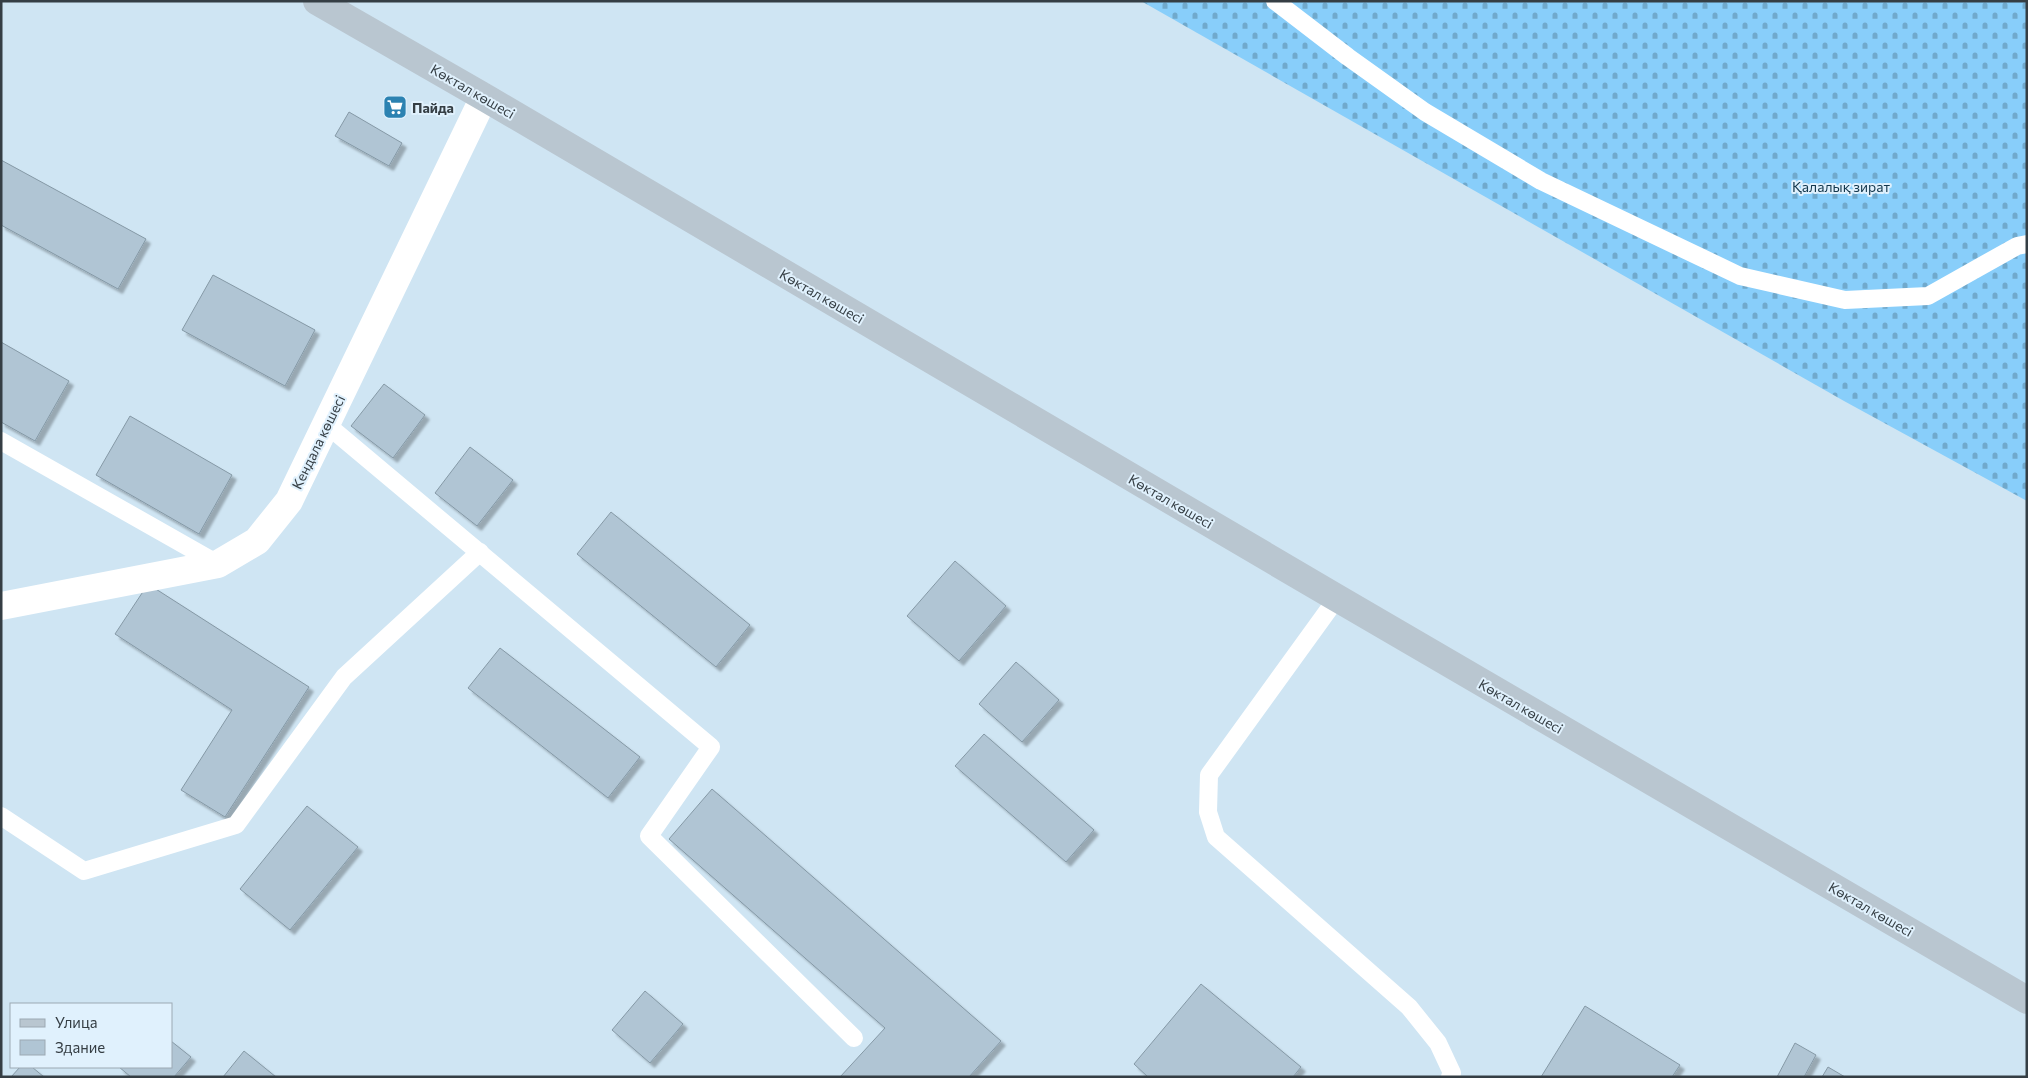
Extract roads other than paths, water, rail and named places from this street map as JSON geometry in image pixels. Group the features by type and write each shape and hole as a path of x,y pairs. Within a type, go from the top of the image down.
{"street":[{"name":"Көктал көшесі","path":"317,1 2027,1000"},
{"name":"Кендала көшесі","path":"1,606 218,564 257,540 289,501 484,97"}],"lane":[{"path":"1274,1 1425,112 1541,181 1740,276 1845,300 1928,296 2017,246 2027,244"},
{"path":"326,424 711,747 649,836 854,1038"},
{"path":"1,441 218,564"},
{"path":"1,816 84,871 236,825 344,677 480,552"},
{"path":"1337,598 1209,775 1208,812 1216,837 1409,1007 1438,1043 1452,1073 1450,1077"}],"place":[{"name":"Пайда","path":"395,107"}],"park label":[{"name":"Қалалық зират","path":"1841,186"}]}
